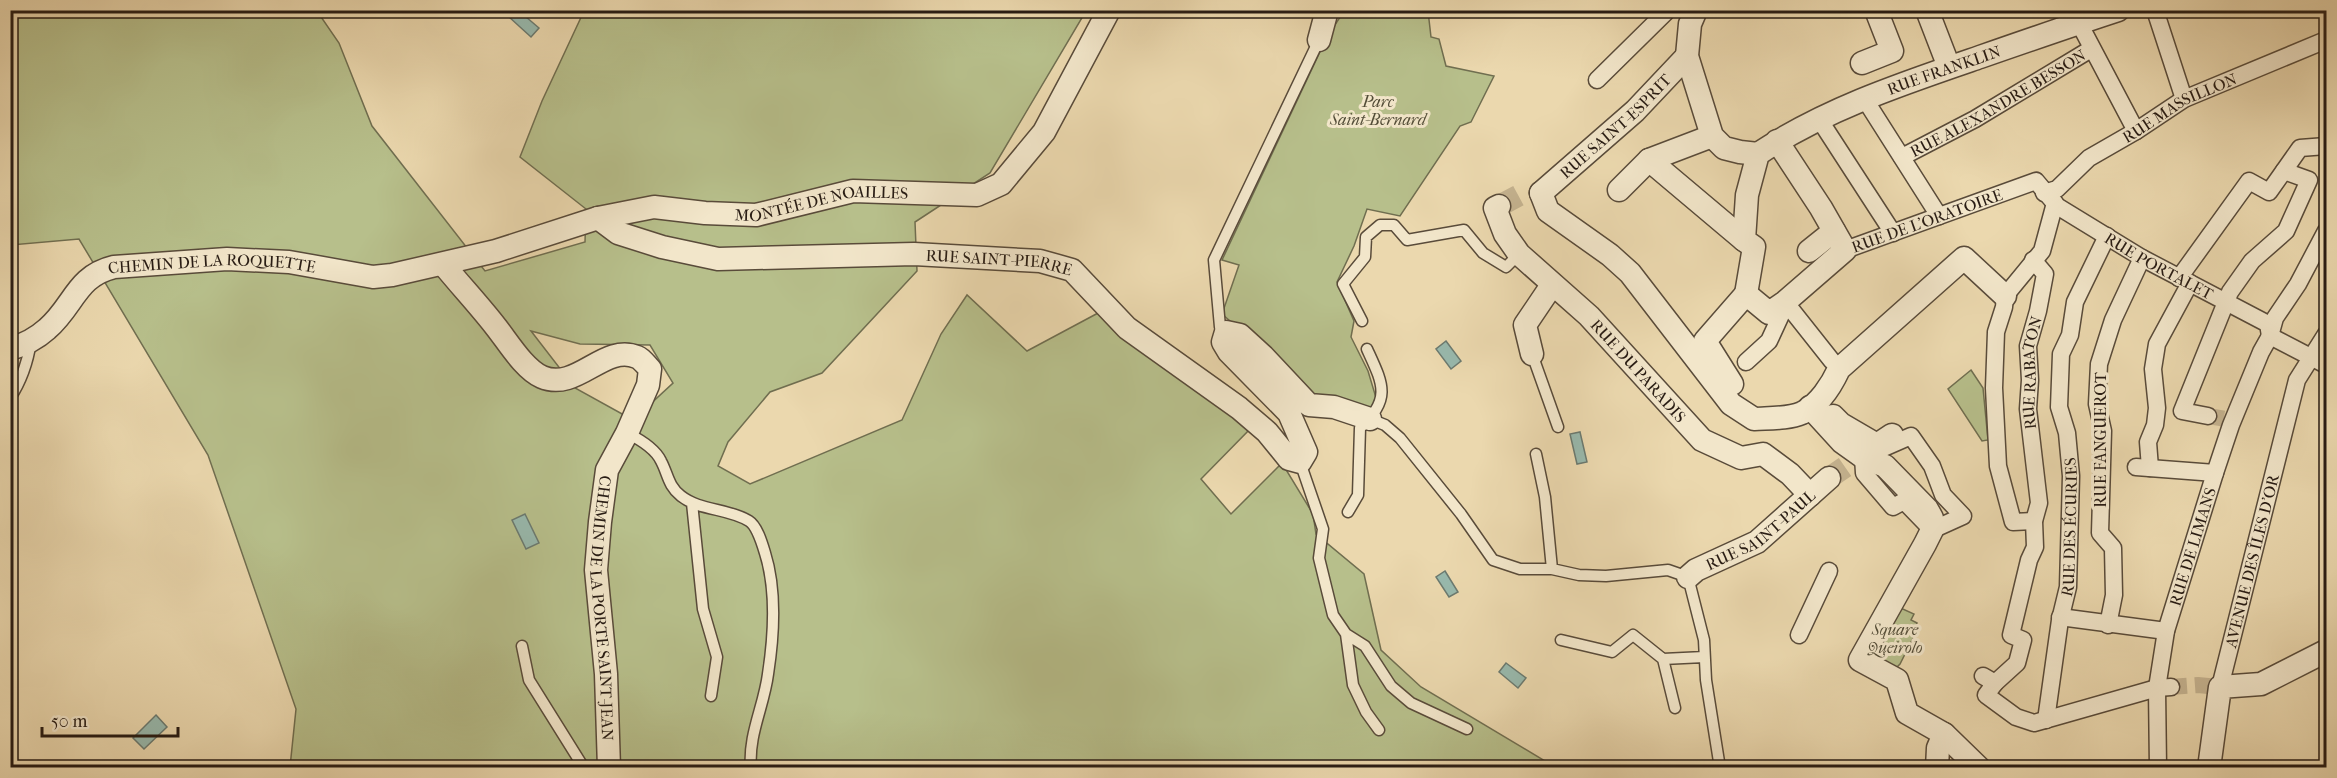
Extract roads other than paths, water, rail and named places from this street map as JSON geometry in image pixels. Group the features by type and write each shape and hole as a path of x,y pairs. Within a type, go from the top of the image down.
{"street":[{"name":"MONTÉE DE NOAILLES","path":"443,264 496,251 598,218 654,207 705,213 756,215 853,191 977,195 1001,184 1044,132 1109,10"},
{"path":"1319,40 1327,10"},
{"path":"1696,10 1690,24 1687,56 1712,136 1724,148 1740,152 1768,148"},
{"path":"1862,63 1892,51 1876,10"},
{"path":"1927,10 1949,67"},
{"name":"RUE FRANKLIN","path":"1768,148 1819,119 1864,98 2118,10"},
{"path":"2155,10 2184,99"},
{"path":"1597,80 1666,12"},
{"path":"2079,23 2136,131"},
{"name":"RUE MASSILLON","path":"2049,198 2088,158 2136,131 2184,99 2326,40"},
{"name":"RUE ALEXANDRE BESSON","path":"1902,157 1975,119 2091,49"},
{"name":"RUE SAINT-ESPRIT","path":"1687,56 1635,111 1534,192 1548,211 1610,255 1630,273 1731,404 1754,419 1774,418"},
{"path":"1864,98 1939,216"},
{"path":"1819,119 1893,233"},
{"path":"1619,190 1649,160 1712,136"},
{"path":"2215,473 2143,467 2148,442 2155,425 2157,408 2153,369 2157,344 2185,281 2249,181 2269,192 2300,148 2326,146"},
{"path":"1744,240 1747,195 1768,148"},
{"path":"1768,148 1840,240 1809,251"},
{"path":"1649,160 1754,247 1746,294 1705,341 1727,378 1744,398 1774,418 1802,413 1814,403 1833,383 1839,369 1964,258 2005,296"},
{"path":"2208,416 2182,411 2225,303 2252,261 2286,231 2309,180 2284,171"},
{"name":"RUE DE L'ORATOIRE","path":"1783,308 1840,240 1893,233 2036,181 2049,198"},
{"path":"2034,521 2013,522 1998,466 1994,388 1995,349 1996,332 2005,296 2032,260 2042,251 2049,198"},
{"name":"RUE PORTALET","path":"2049,198 2142,258 2268,324 2270,336"},
{"name":"RUE DU PARADIS","path":"1499,206 1496,208 1505,234 1519,254 1589,316 1702,440 1741,458 1763,454 1790,474 1810,495"},
{"name":"RUE SAINT-PIERRE","path":"598,218 618,233 662,247 718,260 914,254 1040,261 1072,270 1126,328 1239,408 1267,432 1289,459 1300,462"},
{"name":"RUE DE LIMANS","path":"2158,768 2166,632 2230,420 2270,336 2275,318 2298,284 2326,231"},
{"name":"RUE DES ÉCURIES","path":"2046,720 2060,617 2068,587 2071,476 2067,433 2059,407 2061,354 2070,335 2075,302 2106,236"},
{"name":"RUE FANGUEROT","path":"2108,625 2115,595 2113,548 2100,533 2103,431 2097,404 2099,364 2113,320 2142,258"},
{"name":"CHEMIN DE LA ROQUETTE","path":"21,345 48,329 89,276 100,270 114,267 227,259 289,262 374,277 443,264"},
{"name":"RUE RABATON","path":"2032,260 2045,274 2028,346 2030,380 2028,409 2039,503 2034,521 2035,547 2029,560 2011,635 2023,640 2017,663 1989,680 1986,695 2016,717 2034,723 2046,720"},
{"name":"CHEMIN DE LA PORTE SAINT-JEAN","path":"443,264 496,327 515,354 542,377 560,380 583,373 621,354 638,357 650,369 648,385 627,433 607,470 596,570 606,674 609,768"},
{"path":"1532,354 1525,325 1552,285"},
{"path":"1746,294 1769,313 1783,308"},
{"path":"1783,308 1832,361"},
{"path":"1746,362 1769,341 1783,308"},
{"path":"1300,462 1306,452 1289,413 1229,352 1223,342 1226,332 1240,335 1309,405 1334,406 1371,419"},
{"name":"AVENUE DES ÎLES D'OR","path":"2209,768 2220,687 2297,380 2326,333"},
{"path":"2270,336 2326,365"},
{"path":"1814,403 1841,424 1877,445 1892,435"},
{"path":"1814,403 1842,442 1850,464"},
{"path":"1850,464 1911,436 1932,466 1943,495 1963,516 1932,530"},
{"path":"1850,464 1885,466 1927,509 1932,518 1932,530 1860,660 1897,680 1907,713 1944,734 1979,768"},
{"name":"RUE SAINT-PAUL","path":"1688,577 1696,570 1757,542 1810,495 1850,464"},
{"path":"1799,635 1830,571"},
{"path":"2060,617 2166,632"},
{"path":"2220,687 2261,684 2326,651"},
{"path":"2046,720 2164,687"},
{"path":"1937,768 1938,748 1944,734"}],"lane":[{"path":"1226,332 1220,327 1214,260 1319,40"},
{"path":"1362,321 1343,284 1365,257 1366,237 1380,225 1394,225 1407,240 1464,230 1484,253 1506,267 1519,254"},
{"path":"10,398 28,358 21,345"},
{"path":"1348,512 1358,495 1360,428 1371,419 1379,405 1383,382 1367,349"},
{"path":"1532,354 1558,427"},
{"path":"1371,419 1385,424 1400,438 1461,514 1493,560 1520,569 1552,569 1579,575 1606,576 1668,570 1688,577 1704,640 1704,657 1720,768"},
{"path":"627,433 640,439 656,453 672,488 692,503 724,511 751,522 761,541 768,562 774,599 768,674 750,746 752,768"},
{"path":"1536,454 1545,497 1552,569"},
{"path":"1300,462 1323,529 1319,558 1333,615 1346,634 1365,646 1391,686 1411,703 1467,729"},
{"path":"692,503 703,609 717,657 711,696"},
{"path":"1346,634 1353,685 1366,712 1379,730"},
{"path":"1561,640 1611,652 1633,635 1663,659 1676,708"},
{"path":"522,646 529,680 584,768"},
{"path":"1663,659 1704,657"}],"water":[{"path":"514,11 519,11 539,28 531,37 509,17"},
{"path":"1446,341 1461,361 1451,369 1436,349"},
{"path":"1580,432 1587,462 1577,464 1570,434"},
{"path":"525,514 539,543 526,549 512,520"},
{"path":"1445,571 1458,592 1449,597 1436,577"},
{"path":"1506,663 1526,678 1518,688 1499,672"},
{"path":"156,715 167,727 144,749 133,738"}],"tunnel":[{"path":"1499,206 1527,191"},
{"path":"2208,416 2226,419"},
{"path":"1829,478 1845,467"},
{"path":"2171,687 2198,685 2220,687"}],"park label":[{"name":"Parc Saint-Bernard","path":"1378,110"},
{"name":"Square Queirolo","path":"1895,638"}]}
